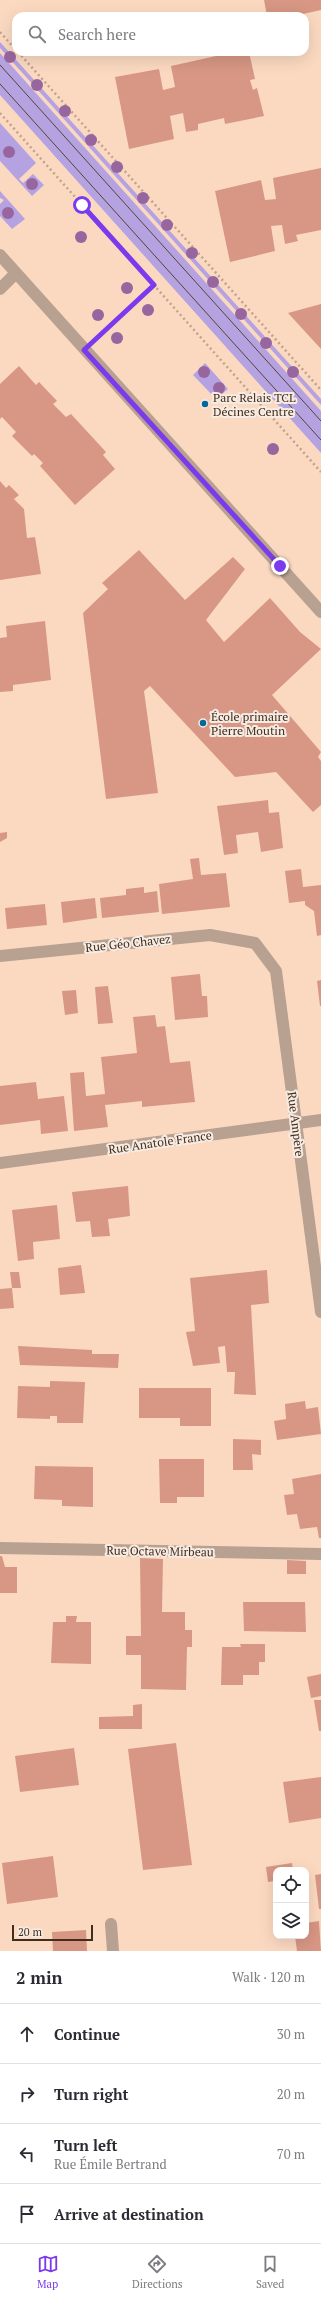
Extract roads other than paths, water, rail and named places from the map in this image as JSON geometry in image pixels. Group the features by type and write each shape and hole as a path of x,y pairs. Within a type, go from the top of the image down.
{"street":[{"path":"2,263 15,274 321,612"},
{"path":"0,289 15,274"},
{"name":"Rue Géo Chavez","path":"0,956 210,935 255,943"},
{"name":"Rue Ampère","path":"255,943 276,971 295,1123 319,1284 321,1312"},
{"name":"Rue Anatole France","path":"0,1163 321,1120"},
{"name":"Rue Octave Mirbeau","path":"0,1548 321,1554"},
{"path":"111,1924 113,1951"}],"tram line":[{"path":"0,65 321,421"},
{"path":"0,84 321,440"}],"place":[{"name":"Parc Relais TCL Décines Centre","path":"205,404"},
{"name":"École primaire Pierre Moutin","path":"203,723"}]}
